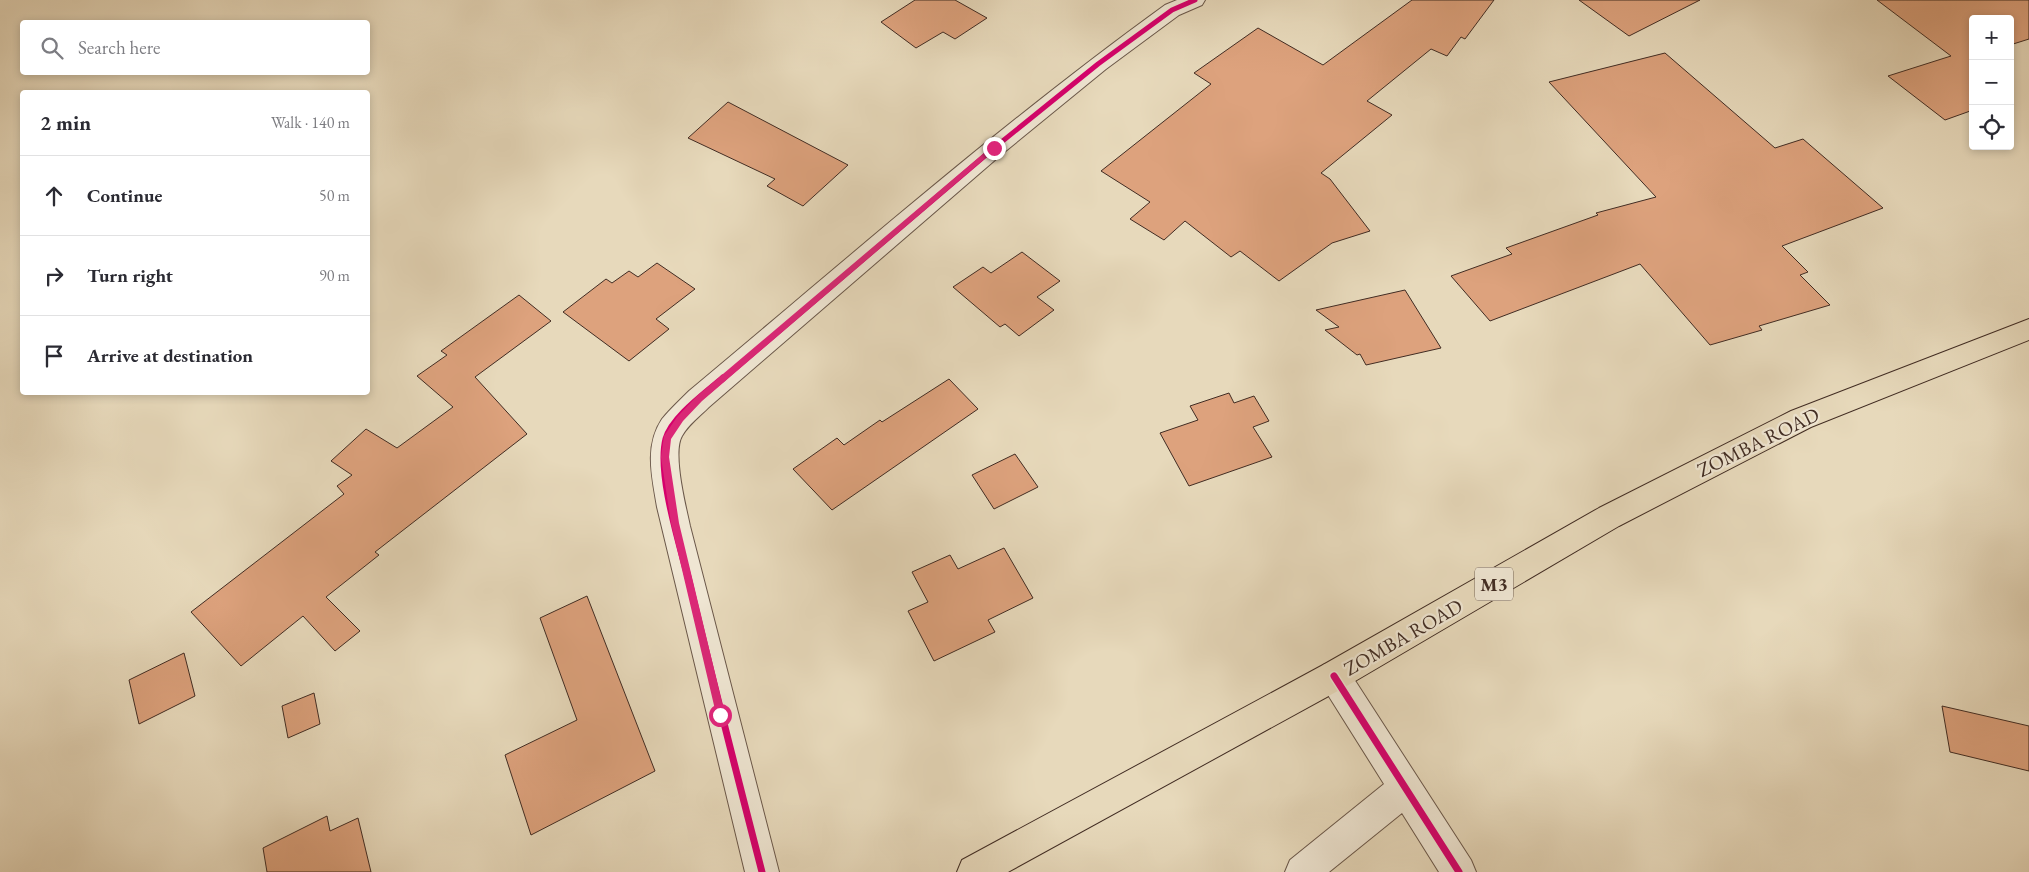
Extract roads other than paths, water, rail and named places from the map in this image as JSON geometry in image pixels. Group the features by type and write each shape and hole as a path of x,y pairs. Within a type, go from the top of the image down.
{"highway":[{"name":"ZOMBA ROAD","path":"974,872 1334,676 1610,517 1801,419 2029,330"}],"street":[{"path":"762,872 720,715 675,523 665,457 666,439 680,419 700,399 994,148 1098,64 1172,10 1195,0"},
{"path":"1334,676 1458,872"},
{"path":"1302,872 1406,788"}]}
